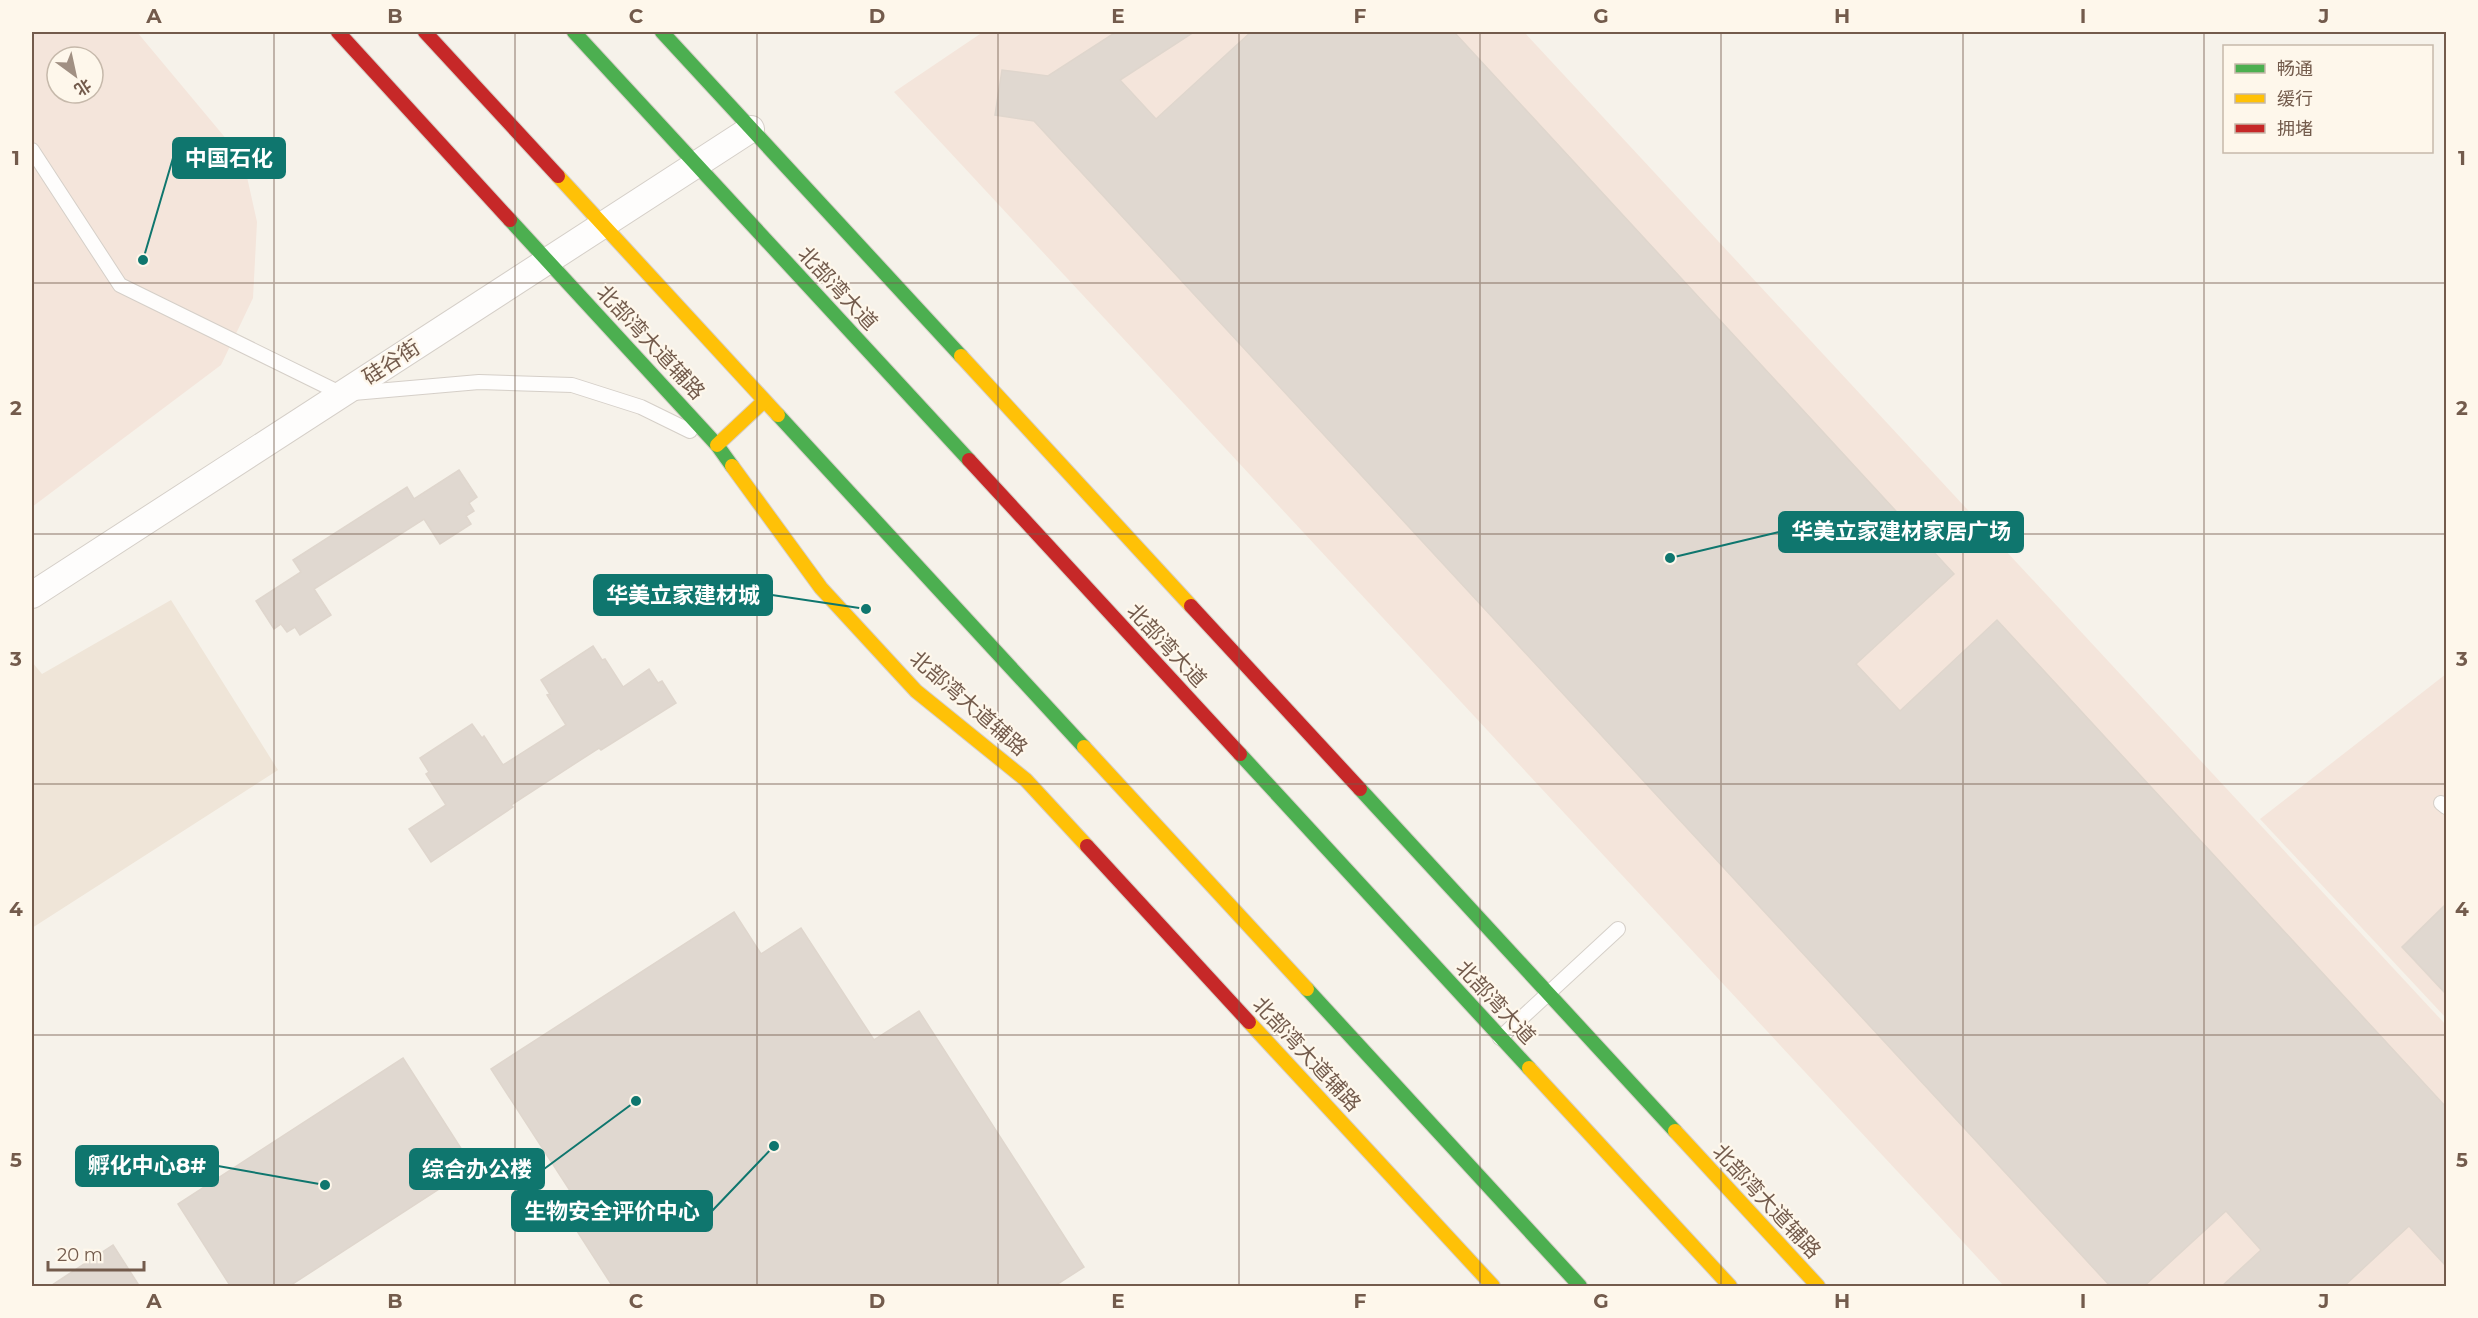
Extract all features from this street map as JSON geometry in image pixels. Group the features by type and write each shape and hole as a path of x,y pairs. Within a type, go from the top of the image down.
{"main road":[{"name":"北部湾大道辅路","path":"338,32 717,445 821,588 916,691 1026,780 1493,1287"},
{"path":"425,32 1580,1287"},
{"name":"北部湾大道","path":"574,32 1730,1287"},
{"name":"北部湾大道辅路","path":"662,32 1818,1287"},
{"path":"717,445 764,401"}],"street":[{"name":"硅谷街","path":"32,595 751,129"}],"lane":[{"path":"32,150 120,285 342,394 479,382 572,385 641,407 717,445"},
{"path":"1500,1038 1618,929"}],"shaded area":[{"path":"32,32 137,32 243,159 257,222 253,298 221,365 32,507"},
{"path":"983,32 1524,32 2446,1025 2446,1286 2004,1286 894,92"},
{"path":"171,600 278,770 32,928 32,662 42,674"},
{"path":"2446,674 2446,1018 2260,819"}],"building":[{"path":"1116,32 1194,32 1120,80 1156,119 1251,32 1454,32 1954,574 1856,664 1900,711 1997,620 2446,1107 2446,1266 2409,1226 2343,1287 2221,1287 2261,1250 2226,1211 2143,1287 2111,1287 1034,121 995,115 1002,70 1048,76"},
{"path":"459,470 477,497 469,503 474,511 466,516 471,524 440,544 424,519 314,589 331,615 300,635 295,627 287,632 281,624 274,629 256,601 301,572 293,560 407,487 414,499"},
{"path":"593,646 602,660 605,659 623,687 649,669 658,683 662,681 676,703 601,750 599,748 511,805 513,807 431,862 409,829 446,805 426,774 429,772 420,758 472,724 482,738 484,736 503,765 566,725 547,695 550,694 541,680"},
{"path":"2446,904 2446,994 2402,947"},
{"path":"734,912 761,954 801,928 874,1040 919,1011 1084,1267 1053,1287 613,1287 577,1231 591,1223 491,1069"},
{"path":"403,1058 473,1167 288,1287 231,1287 178,1204"},
{"path":"113,1245 140,1287 49,1287"}],"traffic: fast":[{"path":"574,32 969,460"},
{"path":"662,32 961,356"},
{"path":"510,220 717,445 732,466"},
{"path":"778,415 1084,747"},
{"path":"1240,754 1529,1068"},
{"path":"1360,789 1675,1131"},
{"path":"1307,989 1580,1286"}],"traffic: slow":[{"path":"558,176 778,415"},
{"path":"961,356 1191,606"},
{"path":"717,445 764,401"},
{"path":"732,466 821,588 916,691 1026,780 1087,846"},
{"path":"1084,747 1307,989"},
{"path":"1249,1022 1493,1286"},
{"path":"1529,1068 1730,1286"},
{"path":"1675,1131 1818,1286"}],"traffic: jam":[{"path":"338,32 510,220"},
{"path":"425,32 558,176"},
{"path":"969,460 1240,754"},
{"path":"1191,606 1360,789"},
{"path":"1087,846 1249,1022"}],"place":[{"name":"中国石化","path":"143,260"},
{"name":"华美立家建材家居广场","path":"1670,558"},
{"name":"华美立家建材城","path":"866,609"},
{"name":"综合办公楼","path":"636,1101"},
{"name":"生物安全评价中心","path":"774,1146"},
{"name":"孵化中心8#","path":"325,1185"}]}
